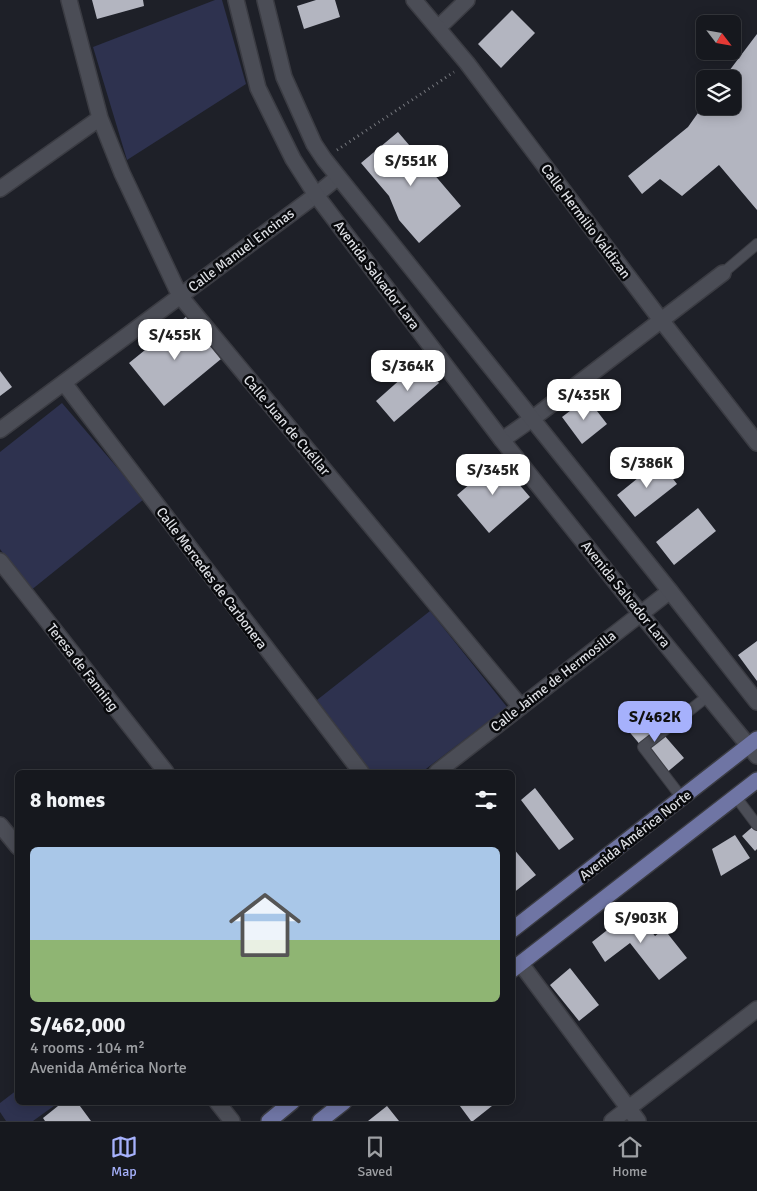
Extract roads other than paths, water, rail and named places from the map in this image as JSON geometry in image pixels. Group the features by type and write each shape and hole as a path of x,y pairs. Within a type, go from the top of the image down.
{"main road":[{"name":"Avenida América Norte","path":"515,928 682,798 754,747"},
{"path":"517,967 757,780"},
{"path":"269,1121 288,1105"},
{"path":"320,1121 340,1105"}],"street":[{"name":"Calle Juan de Cuéllar","path":"69,0 100,118 122,173 180,296 521,706"},
{"name":"Avenida Salvador Lara","path":"236,0 258,88 294,159 316,194 502,440 708,696 754,747"},
{"name":"Avenida Salvador Lara","path":"265,0 284,77 314,144 324,159 757,702"},
{"name":"Calle Hermilio Valdizan","path":"414,0 467,63 661,320 757,443"},
{"path":"438,28 467,0"},
{"path":"0,189 100,118"},
{"name":"Calle Manuel Encinas","path":"0,430 338,177"},
{"path":"502,440 723,273"},
{"name":"Calle Mercedes de Carbonera","path":"64,383 359,770"},
{"name":"Teresa de Fanning","path":"0,561 164,770"},
{"name":"Calle Jaime de Hermosilla","path":"440,770 670,591"},
{"path":"0,825 15,843"},
{"path":"517,967 638,1121"},
{"path":"612,1121 757,1009"},
{"path":"219,1105 232,1121"}],"lane":[{"path":"723,273 757,244"},
{"path":"682,798 643,747 708,696"},
{"path":"736,797 757,825"}]}
